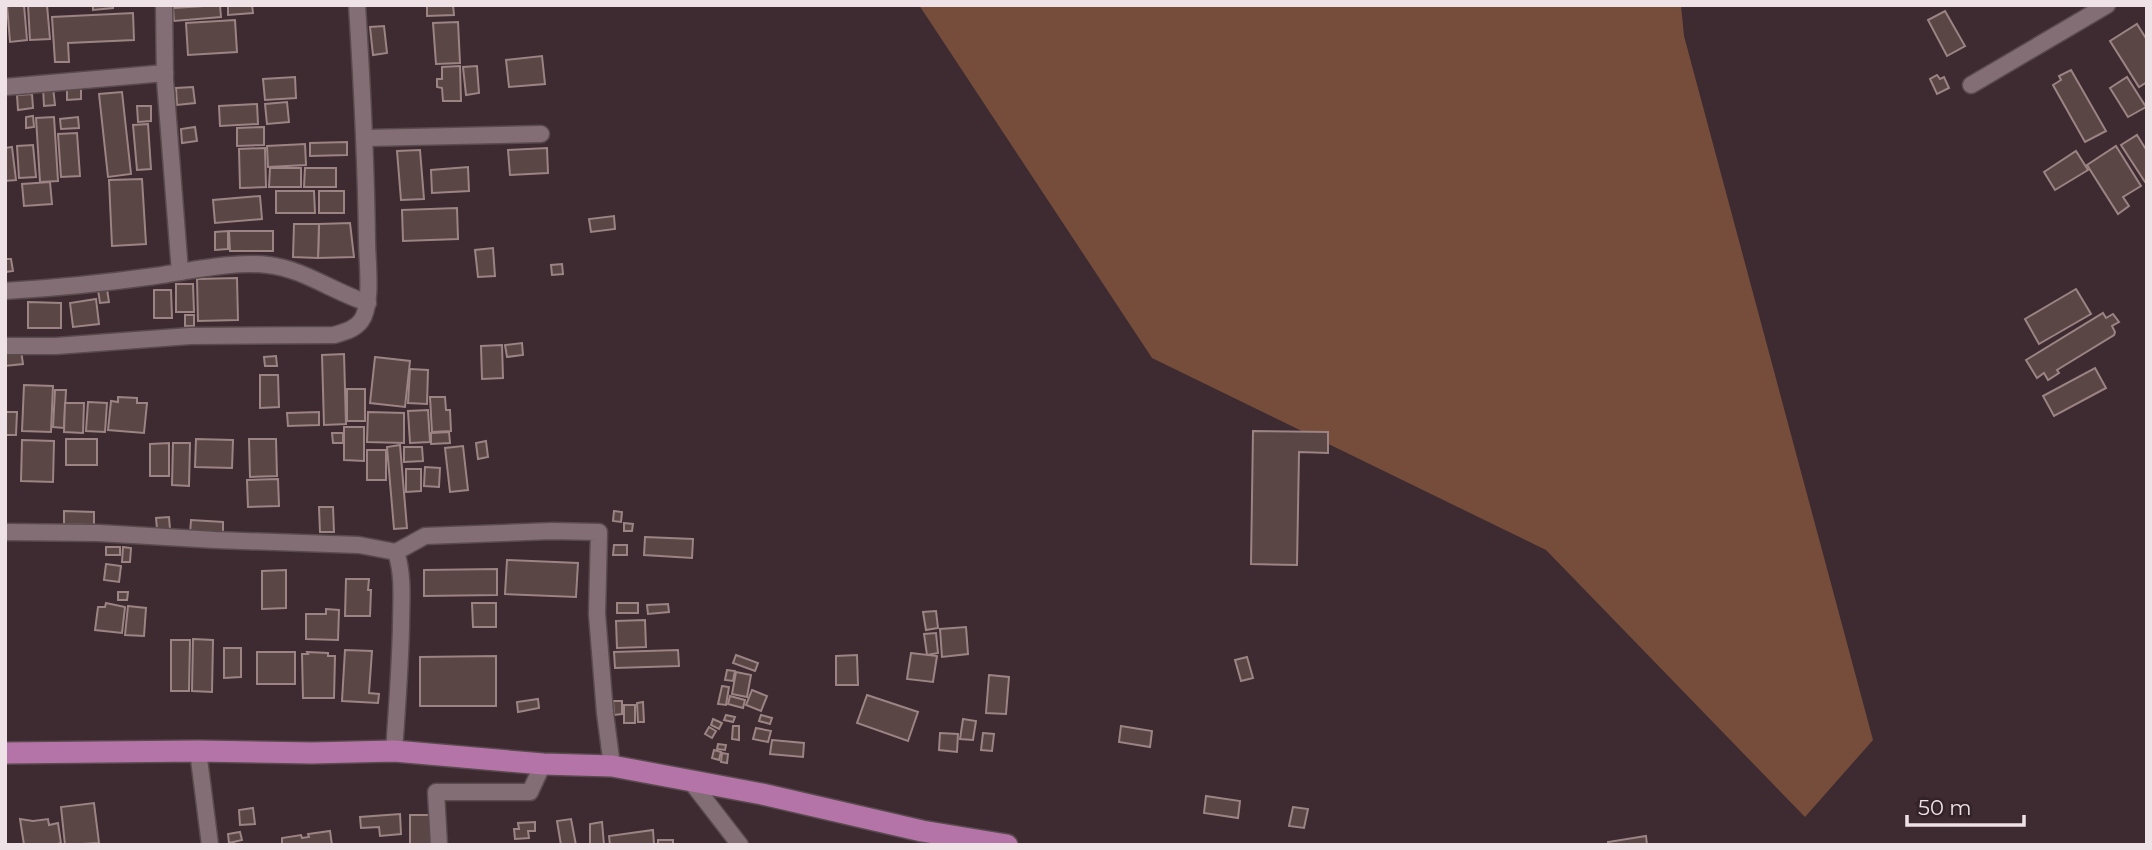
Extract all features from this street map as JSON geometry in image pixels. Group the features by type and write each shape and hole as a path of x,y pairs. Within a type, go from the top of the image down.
{"main road":[{"path":"5,753 394,751 543,764 612,766 689,779 922,831 1003,845"}],"street":[{"path":"164,5 165,73 180,272"},
{"path":"5,346 67,345 190,336 334,335 349,331 362,320 368,303 366,138 357,5"},
{"path":"1971,85 2107,5"},
{"path":"5,87 165,73"},
{"path":"366,138 541,134"},
{"path":"5,291 84,286 180,272 268,265 303,274 368,303"},
{"path":"5,532 99,533 359,545 396,552 425,536 599,532 597,614 612,766"},
{"path":"394,751 400,673 402,589 402,569 396,552"},
{"path":"198,751 210,845"},
{"path":"439,845 436,792 530,792 543,764"},
{"path":"689,779 740,845"}],"shaded area":[{"path":"919,5 1681,5 1684,36 1873,740 1805,817 1546,550 1152,358"}],"building":[{"path":"7,5 24,5 27,40 10,42"},
{"path":"28,5 47,5 50,39 30,40"},
{"path":"93,5 113,5 113,8 93,10"},
{"path":"220,5 221,17 174,21 173,8"},
{"path":"228,5 252,5 253,13 228,15"},
{"path":"427,5 453,5 454,15 427,16"},
{"path":"1945,11 1965,46 1947,56 1928,20"},
{"path":"133,13 134,40 68,43 69,62 55,62 52,17"},
{"path":"235,20 237,52 188,55 186,23"},
{"path":"458,22 460,63 436,64 433,23"},
{"path":"2137,24 2147,40 2147,82 2139,87 2110,41"},
{"path":"384,26 387,53 373,55 370,27"},
{"path":"542,56 545,84 509,87 506,60"},
{"path":"460,66 461,101 443,101 442,88 437,87 437,79 442,79 442,67"},
{"path":"477,66 479,93 466,95 463,67"},
{"path":"2071,70 2106,131 2085,142 2053,85 2061,80 2059,76"},
{"path":"1937,75 1940,79 1944,77 1949,88 1937,94 1930,79"},
{"path":"295,77 296,98 265,100 263,79"},
{"path":"2127,77 2146,107 2128,117 2110,88"},
{"path":"53,87 55,105 44,106 43,88"},
{"path":"193,87 195,103 177,105 176,88"},
{"path":"81,88 81,99 67,100 67,89"},
{"path":"122,92 131,174 108,177 99,94"},
{"path":"32,94 33,108 18,110 17,95"},
{"path":"287,102 289,122 267,124 265,104"},
{"path":"257,104 258,124 220,126 219,106"},
{"path":"137,106 151,106 151,121 138,122"},
{"path":"33,116 34,127 26,128 26,117"},
{"path":"54,117 58,181 40,182 36,118"},
{"path":"78,117 79,128 61,129 60,119"},
{"path":"148,124 151,169 137,170 133,125"},
{"path":"195,127 197,141 182,143 181,129"},
{"path":"264,127 264,145 237,146 237,128"},
{"path":"77,133 80,176 61,177 58,134"},
{"path":"2137,135 2147,151 2145,182 2121,145"},
{"path":"347,142 347,155 310,156 310,143"},
{"path":"305,144 306,165 268,167 267,146"},
{"path":"33,145 36,177 19,178 17,146"},
{"path":"2116,146 2141,186 2123,197 2129,206 2118,214 2087,165"},
{"path":"12,147 16,180 5,181 5,148"},
{"path":"265,148 266,187 240,188 239,149"},
{"path":"547,148 548,173 510,175 508,150"},
{"path":"420,150 424,199 401,200 397,151"},
{"path":"2076,151 2088,170 2055,190 2044,172"},
{"path":"468,167 469,191 432,193 431,170"},
{"path":"270,168 301,168 301,187 269,187"},
{"path":"305,168 336,168 336,187 304,187"},
{"path":"142,179 146,244 112,246 109,180"},
{"path":"50,182 52,204 24,206 22,184"},
{"path":"276,191 314,191 315,213 276,213"},
{"path":"319,191 344,191 344,213 319,213"},
{"path":"260,196 262,219 215,223 213,200"},
{"path":"457,208 458,239 403,241 402,210"},
{"path":"614,216 615,229 591,232 589,219"},
{"path":"350,223 354,257 318,258 319,224"},
{"path":"294,224 319,224 318,258 293,257"},
{"path":"228,231 228,249 215,250 215,232"},
{"path":"229,231 273,231 273,251 230,251"},
{"path":"493,248 495,276 478,277 475,250"},
{"path":"5,259 11,259 13,271 5,272"},
{"path":"562,264 563,274 552,275 551,265"},
{"path":"237,278 238,320 198,321 197,279"},
{"path":"176,284 193,284 194,312 176,312"},
{"path":"107,289 109,302 100,303 98,290"},
{"path":"2076,289 2091,314 2039,344 2025,319"},
{"path":"154,290 171,290 172,318 154,318"},
{"path":"96,299 99,324 73,327 70,303"},
{"path":"28,302 61,303 61,328 28,328"},
{"path":"2103,313 2106,318 2113,314 2119,322 2112,326 2114,335 2057,370 2059,373 2048,380 2044,373 2037,378 2026,360"},
{"path":"185,315 194,315 194,326 185,326"},
{"path":"522,343 523,355 507,357 505,345"},
{"path":"502,345 503,378 482,379 481,346"},
{"path":"21,350 23,364 5,366 5,352"},
{"path":"344,354 346,424 324,425 322,355"},
{"path":"276,356 277,366 265,366 264,357"},
{"path":"375,357 410,361 405,407 370,403"},
{"path":"2095,368 2106,388 2054,416 2043,396"},
{"path":"410,369 428,370 427,404 408,403"},
{"path":"260,375 278,375 279,407 260,408"},
{"path":"24,385 53,386 51,432 22,431"},
{"path":"347,389 365,389 365,421 347,421"},
{"path":"55,390 66,390 64,428 53,427"},
{"path":"118,397 137,398 137,403 147,403 144,433 108,430 111,401 118,402"},
{"path":"430,397 445,397 446,410 450,410 451,431 432,432"},
{"path":"88,402 107,403 105,432 86,431"},
{"path":"65,403 84,403 83,433 64,432"},
{"path":"428,410 430,442 410,443 408,411"},
{"path":"5,412 17,412 16,435 5,435"},
{"path":"319,412 319,425 288,426 287,413"},
{"path":"368,412 404,413 404,443 367,442"},
{"path":"344,427 364,427 364,461 344,460"},
{"path":"1253,431 1328,432 1328,453 1299,452 1297,565 1251,564"},
{"path":"449,432 450,443 431,444 431,433"},
{"path":"332,433 343,433 343,443 333,443"},
{"path":"66,439 97,439 97,465 66,465"},
{"path":"196,439 233,440 232,468 195,467"},
{"path":"249,439 276,439 277,476 250,477"},
{"path":"22,440 54,441 53,482 21,481"},
{"path":"486,441 488,457 478,459 476,443"},
{"path":"169,443 169,476 150,476 150,444"},
{"path":"173,443 190,443 189,486 172,485"},
{"path":"400,445 407,528 394,529 387,447"},
{"path":"463,446 468,490 450,492 445,448"},
{"path":"404,447 422,447 423,461 404,462"},
{"path":"367,450 386,450 386,480 367,480"},
{"path":"425,467 440,468 439,487 424,486"},
{"path":"406,469 421,469 421,491 406,492"},
{"path":"278,479 279,506 248,507 247,480"},
{"path":"319,507 333,507 334,532 320,532"},
{"path":"64,511 94,512 94,525 64,524"},
{"path":"614,511 622,512 621,522 613,521"},
{"path":"169,517 170,529 157,529 156,518"},
{"path":"191,520 223,522 223,535 190,534"},
{"path":"624,523 633,524 632,531 624,531"},
{"path":"645,537 693,539 692,558 644,555"},
{"path":"614,545 627,545 627,555 613,555"},
{"path":"106,547 120,547 120,555 106,555"},
{"path":"123,547 131,548 130,562 122,562"},
{"path":"507,560 578,563 576,597 505,594"},
{"path":"106,564 121,566 119,582 104,580"},
{"path":"497,569 497,595 424,596 424,570"},
{"path":"286,570 286,608 262,609 262,571"},
{"path":"346,579 369,579 370,616 345,616"},
{"path":"118,592 128,592 127,600 118,600"},
{"path":"106,603 125,607 122,633 95,630 98,607 105,607"},
{"path":"472,603 496,603 496,627 473,627"},
{"path":"617,603 638,603 638,613 617,613"},
{"path":"668,604 669,612 648,614 647,605"},
{"path":"128,606 146,608 144,636 125,635"},
{"path":"326,609 339,610 338,640 306,639 306,614 326,614"},
{"path":"936,611 938,628 926,630 923,612"},
{"path":"645,620 646,647 617,648 616,621"},
{"path":"966,627 968,654 942,657 940,629"},
{"path":"936,633 938,653 927,655 924,634"},
{"path":"193,639 213,640 212,692 192,691"},
{"path":"171,640 190,640 189,691 171,691"},
{"path":"224,648 241,648 241,677 224,678"},
{"path":"345,650 372,651 369,693 379,694 378,703 342,701"},
{"path":"678,650 679,666 615,668 614,652"},
{"path":"257,652 295,652 295,684 257,684"},
{"path":"307,652 335,656 334,698 303,698 302,654 308,654"},
{"path":"911,653 937,656 933,682 907,679"},
{"path":"736,655 758,663 755,671 733,663"},
{"path":"857,655 858,685 836,685 836,656"},
{"path":"496,656 496,706 420,706 420,657"},
{"path":"1247,657 1253,678 1241,681 1235,660"},
{"path":"727,670 735,671 733,681 725,680"},
{"path":"736,672 751,675 747,697 732,694"},
{"path":"989,675 1009,677 1006,714 986,713"},
{"path":"722,686 729,687 726,705 718,704"},
{"path":"752,690 767,696 761,711 746,705"},
{"path":"867,695 918,712 908,741 857,723"},
{"path":"730,696 745,700 743,708 728,704"},
{"path":"538,699 539,708 518,712 517,702"},
{"path":"613,701 622,701 622,714 614,715"},
{"path":"643,702 644,722 638,722 637,703"},
{"path":"624,705 635,705 635,723 624,723"},
{"path":"726,715 735,717 733,722 724,720"},
{"path":"761,715 772,718 770,724 759,721"},
{"path":"713,719 722,723 719,729 711,725"},
{"path":"963,719 976,721 973,740 960,739"},
{"path":"733,726 739,726 739,740 732,739"},
{"path":"1121,726 1152,731 1150,747 1119,742"},
{"path":"709,727 716,731 712,738 705,734"},
{"path":"756,728 771,731 768,742 753,739"},
{"path":"940,733 958,734 957,752 939,750"},
{"path":"983,733 994,734 992,751 981,750"},
{"path":"772,740 804,743 803,757 770,754"},
{"path":"718,744 726,745 725,750 717,749"},
{"path":"714,750 721,752 719,760 712,758"},
{"path":"722,753 728,754 727,763 721,762"},
{"path":"1206,796 1240,801 1238,818 1204,813"},
{"path":"94,803 99,843 65,845 61,807"},
{"path":"1293,807 1308,809 1304,828 1289,826"},
{"path":"253,808 255,824 240,825 239,810"},
{"path":"400,814 401,834 380,836 379,827 361,828 360,817"},
{"path":"410,815 430,815 431,845 410,845"},
{"path":"20,819 48,819 49,825 58,823 61,843 24,845"},
{"path":"571,819 576,845 561,845 557,821"},
{"path":"535,822 535,831 528,831 529,838 515,839 514,829 519,829 518,823"},
{"path":"602,822 604,845 590,845 590,824"},
{"path":"653,830 654,845 610,845 609,836"},
{"path":"330,831 332,845 282,845 282,838 301,835 302,838 309,837 308,834"},
{"path":"240,832 242,840 229,843 228,834"},
{"path":"1646,836 1647,845 1608,845 1608,842"},
{"path":"658,840 673,840 673,845 658,845"}]}
